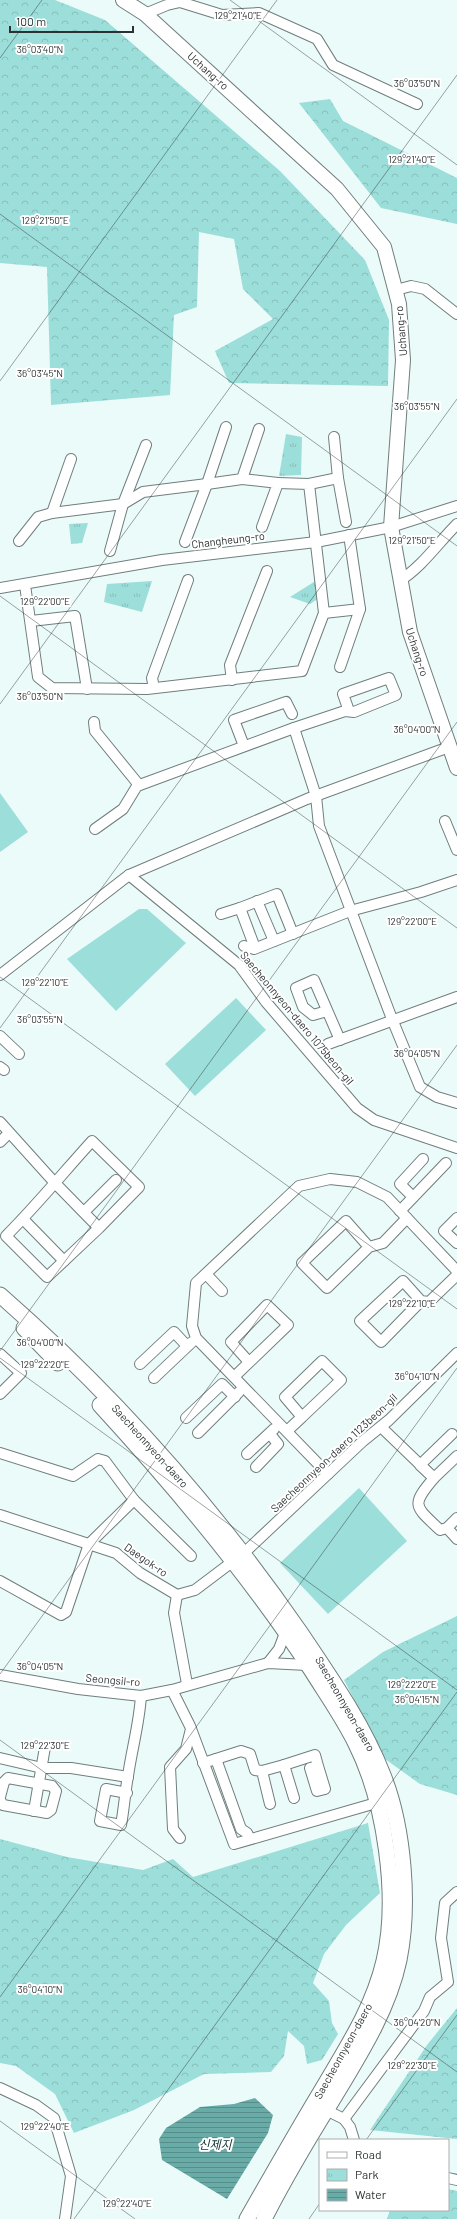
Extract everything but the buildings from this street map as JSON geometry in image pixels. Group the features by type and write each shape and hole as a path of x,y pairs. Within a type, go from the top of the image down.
{"main road":[{"name":"Uchang-ro","path":"123,0 146,14 337,189 384,247 396,290 402,325 404,360 391,527 399,581 410,632 457,768"},
{"name":"Saecheonnyeon-daero","path":"0,1296 47,1336 141,1433 239,1557 289,1627 329,1673 366,1736 384,1776 398,1836 403,1876 403,1918 399,1960 390,1990 376,2024 342,2069 290,2159 264,2219"},
{"name":"Saecheonnyeon-daero","path":"0,1305 129,1437 239,1557"},
{"name":"Saecheonnyeon-daero","path":"247,2219 326,2110 376,1989 385,1959 391,1910 389,1872 384,1834 372,1783 357,1745 307,1665 289,1627"}],"street":[{"path":"146,14 167,4 180,2 222,15 259,13 317,39 333,65 417,104"},
{"path":"396,290 411,286 425,289 457,314"},
{"path":"185,542 207,484 226,427"},
{"path":"242,479 259,429"},
{"path":"334,437 338,478 346,522"},
{"path":"110,551 123,504 146,445"},
{"path":"52,513 71,459"},
{"path":"20,541 38,517 52,513 123,504 143,492 242,479 278,483 309,484 338,478"},
{"path":"262,527 278,483"},
{"path":"25,584 38,677 52,688 154,688 302,671 324,613 309,484"},
{"name":"Changheung-ro","path":"0,588 162,560 316,542 391,527 457,506"},
{"path":"399,581 412,573 435,546 457,524"},
{"path":"340,667 360,608 349,535"},
{"path":"232,680 230,665 267,571"},
{"path":"154,688 152,678 188,580"},
{"path":"324,613 360,608"},
{"path":"31,621 75,616 87,689"},
{"path":"95,829 122,809 139,786 294,728 345,711 354,712 396,695 389,678 343,694 349,711"},
{"path":"244,746 234,720 286,702 292,714"},
{"path":"94,722 95,731 139,786"},
{"path":"294,728 316,796 319,826 350,911 420,1087 437,1097 457,1103"},
{"path":"0,975 129,875 316,796 449,747"},
{"path":"445,821 457,850"},
{"name":"Saecheonnyeon-daero 1075beon-gil","path":"129,875 239,965 266,1002 357,1108 374,1120 457,1148"},
{"path":"244,946 255,948 350,911 421,892 457,880"},
{"path":"221,914 277,894 293,934"},
{"path":"257,902 274,941"},
{"path":"240,908 255,948"},
{"path":"328,1044 392,1019 457,997"},
{"path":"327,1011 340,1040"},
{"path":"0,1036 19,1054"},
{"path":"0,1122 54,1182 99,1228"},
{"path":"0,1142 9,1133"},
{"path":"92,1141 139,1187 99,1228 47,1277 6,1236 22,1219 92,1141"},
{"path":"413,1197 400,1184 423,1159"},
{"path":"369,1247 346,1221 302,1263 327,1288 369,1247 383,1243 413,1197 446,1163"},
{"path":"328,1474 235,1376 196,1338 192,1326 196,1283 299,1186 330,1178 357,1182 387,1197 456,1269 429,1302 421,1301 403,1281 360,1322 381,1342 421,1301"},
{"path":"84,1212 116,1180"},
{"path":"456,1241 444,1231 457,1218"},
{"path":"22,1219 64,1260"},
{"path":"206,1274 222,1291"},
{"path":"235,1376 288,1325 267,1305 231,1342 249,1362"},
{"path":"140,1364 174,1332 187,1346"},
{"path":"154,1378 196,1338"},
{"name":"Saecheonnyeon-daero 1123beon-gil","path":"239,1557 381,1427 457,1353"},
{"path":"0,1354 21,1373 0,1394"},
{"path":"247,1454 270,1434 302,1417 341,1380 322,1361 285,1397 302,1417"},
{"path":"186,1418 222,1384 235,1397"},
{"path":"198,1433 245,1387"},
{"path":"381,1427 434,1478"},
{"path":"256,1467 278,1444 270,1434"},
{"path":"420,1465 455,1434"},
{"path":"0,1453 73,1476 98,1459 105,1461 134,1500 191,1556"},
{"path":"457,1456 434,1478 419,1496 418,1505 423,1514 440,1530 446,1528 457,1518"},
{"path":"0,1581 61,1616 66,1612 89,1544 134,1500"},
{"name":"Daegok-ro","path":"0,1515 116,1553 140,1573 177,1596"},
{"path":"446,1528 457,1539"},
{"path":"187,1684 174,1613 177,1596 195,1590 239,1557"},
{"path":"268,1663 279,1649 289,1627"},
{"name":"Seongsil-ro","path":"0,1675 63,1687 141,1696 172,1690 187,1684 268,1663 307,1665"},
{"path":"172,1690 190,1728 234,1844 376,1803"},
{"path":"127,1793 128,1777 139,1724 141,1696"},
{"path":"180,1838 173,1829 170,1767 186,1749 190,1728"},
{"path":"34,1811 45,1747"},
{"path":"203,1763 241,1752 250,1754 255,1770 262,1771 315,1755 318,1766"},
{"path":"0,1758 42,1768 71,1768 128,1777"},
{"path":"216,1759 241,1829 247,1833 250,1840"},
{"path":"284,1764 294,1798"},
{"path":"262,1771 270,1804"},
{"path":"8,1778 52,1786 56,1791 50,1812 34,1811 3,1805 0,1799 4,1782 8,1778"},
{"path":"344,2120 424,2012 430,1997 448,1982 441,1938 445,1903 457,1892"},
{"path":"0,2088 36,2105 54,2118 71,2176 66,2219"},
{"path":"326,2110 344,2120 350,2127 354,2139"}],"green space":[{"path":"0,0 55,0 105,20 280,171 365,260 389,320 388,386 229,383 215,351 273,319 243,289 234,239 199,232 197,307 174,315 170,395 51,405 47,267 0,263"},
{"path":"330,99 343,121 457,178 457,224 381,208 299,103"},
{"path":"286,434 302,437 301,475 279,476"},
{"path":"88,523 82,543 71,544 69,524"},
{"path":"317,580 319,598 310,604 290,597"},
{"path":"152,581 142,612 104,602 107,584"},
{"path":"0,793 28,832 0,852"},
{"path":"139,909 147,909 186,943 116,1011 67,959"},
{"path":"236,998 266,1030 195,1096 165,1064"},
{"path":"359,1488 407,1541 328,1614 280,1563"},
{"path":"457,1616 457,1795 420,1784 385,1759 344,1680 383,1652"},
{"path":"368,1823 380,1893 346,1925 324,1954 313,1983 329,2001 332,2023 338,2034 322,2060 307,2064 304,2046 288,2031 284,2056 271,2072 204,2074 134,2110 74,2133 55,2094 16,2066 0,2063 0,1839 67,1857 143,1870 173,1859 193,1877"},
{"path":"457,2008 457,2139 370,2130 427,2045"},
{"path":"449,2189 457,2191 457,2219 387,2219 390,2211 449,2211"}],"water":[{"name":"신제지","path":"255,2098 273,2115 268,2133 227,2199 162,2160 159,2139 166,2128 200,2107 234,2104"}]}
